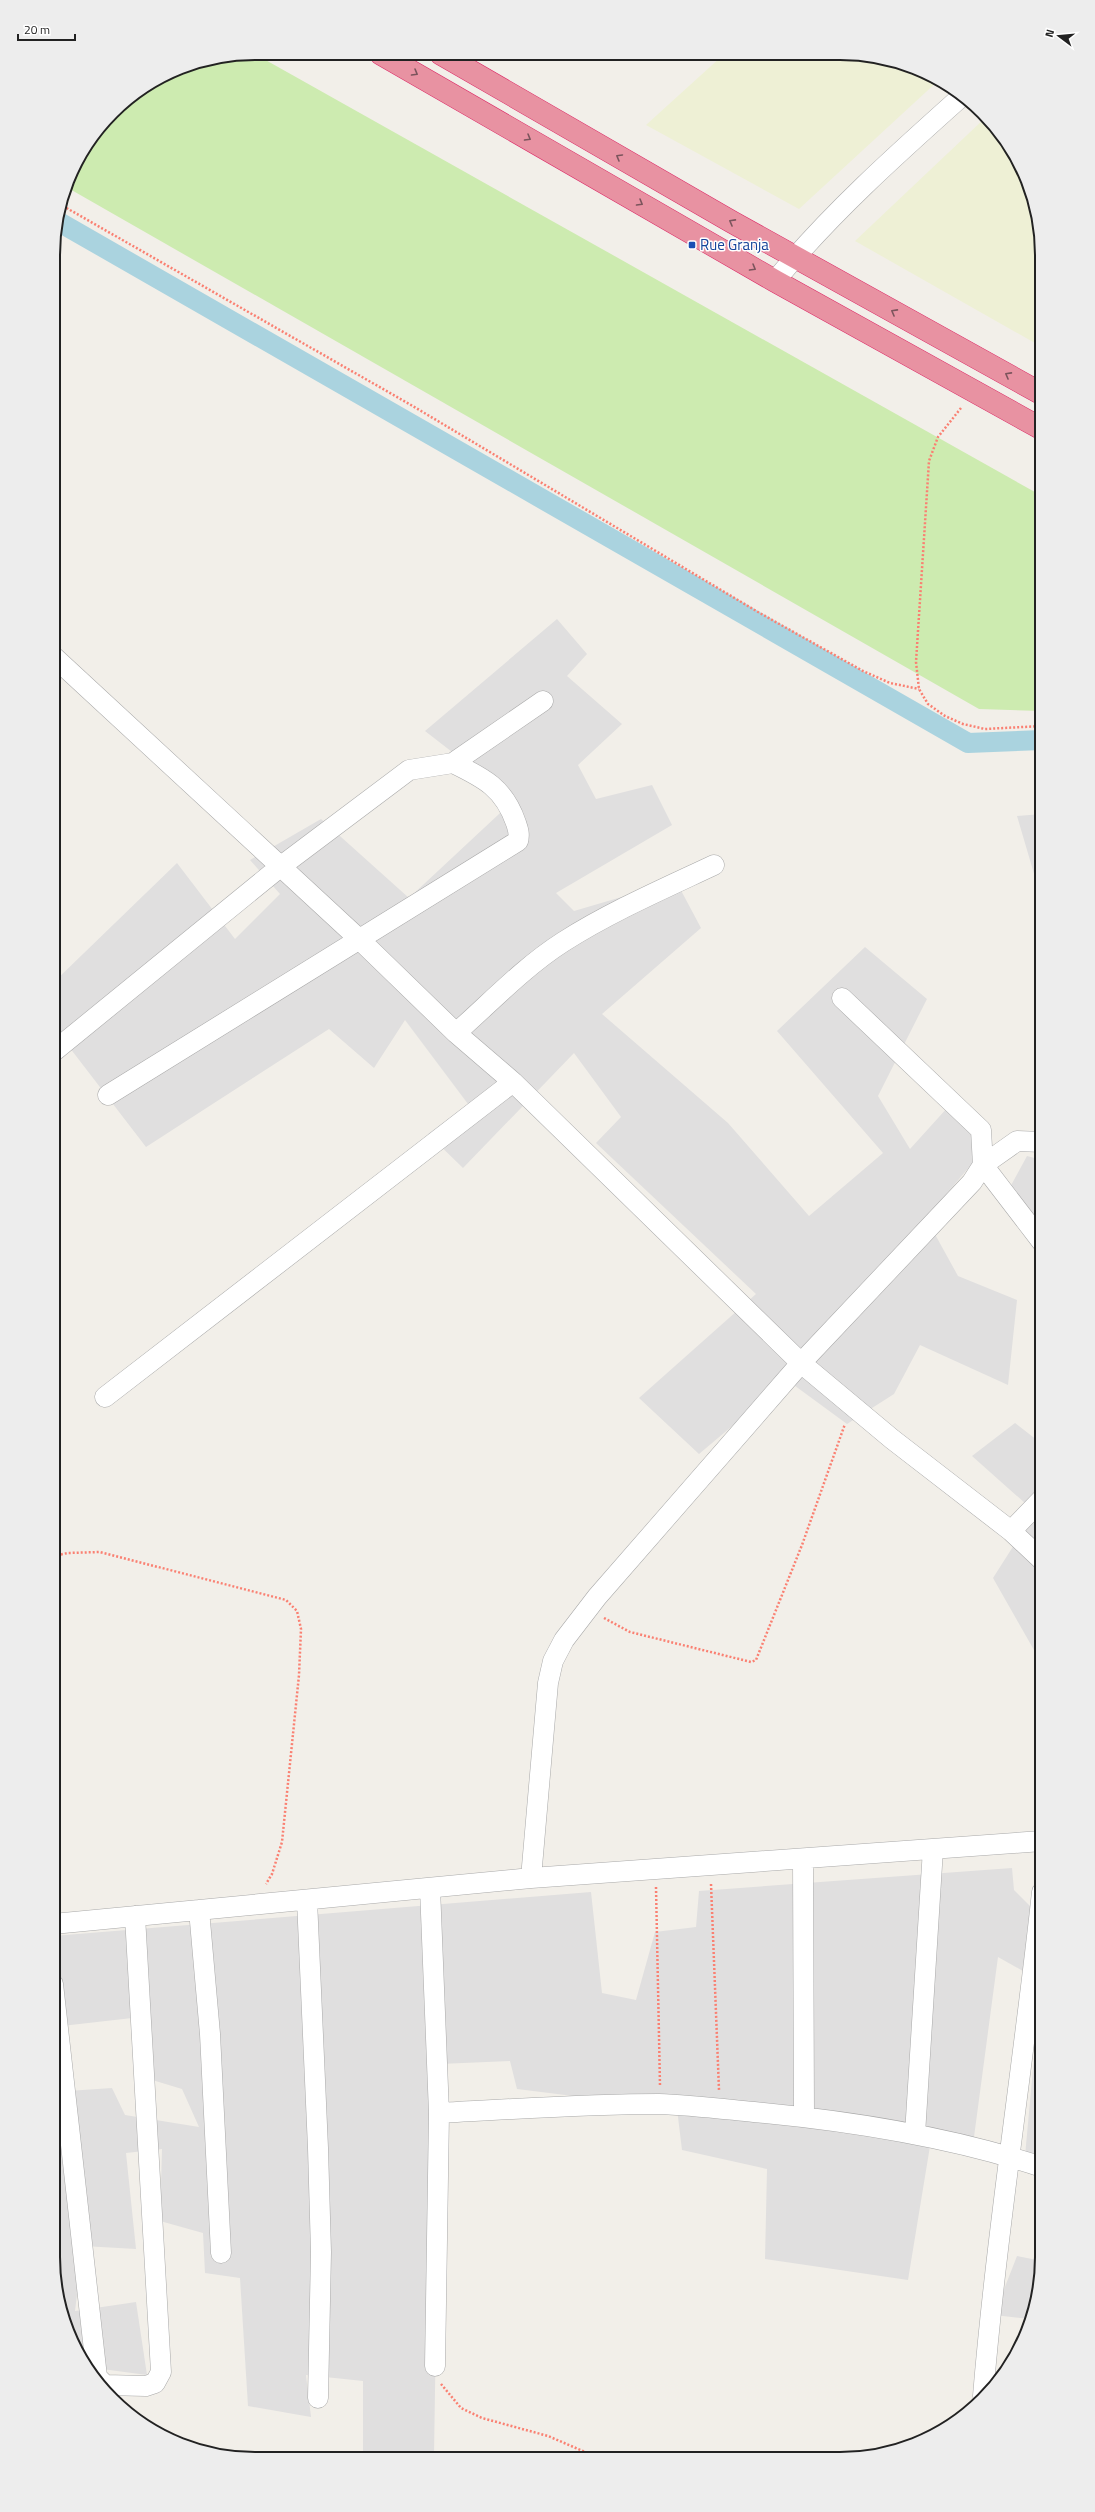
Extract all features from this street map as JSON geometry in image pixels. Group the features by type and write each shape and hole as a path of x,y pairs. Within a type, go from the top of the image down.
{"highway":[{"path":"391,60 775,281 1035,426"},
{"path":"451,60 795,257 1035,390"}],"street":[{"path":"775,281 795,257 897,154 958,99"},
{"path":"60,666 358,938 456,1033 513,1082 801,1363 892,1439 1011,1531 1035,1553"},
{"path":"60,1046 280,867 409,770 453,763 543,701"},
{"path":"108,1095 358,938 518,841 519,832 513,814 501,793 493,784 453,763"},
{"path":"456,1033 520,975 562,943 603,918 714,865"},
{"path":"842,998 980,1130 983,1165 1035,1233"},
{"path":"105,1397 513,1082"},
{"path":"531,1878 548,1683 553,1661 564,1640 590,1606 801,1363 972,1182 983,1165 1017,1140 1035,1141"},
{"path":"1011,1531 1035,1506"},
{"path":"60,1923 531,1878 1035,1842"},
{"path":"915,2134 933,1849"},
{"path":"803,1859 804,2117"},
{"path":"430,1888 439,2113 435,2366"},
{"path":"306,1900 319,2155 321,2252 318,2398"},
{"path":"199,1910 210,2034 221,2253"},
{"path":"107,2385 146,2386 155,2383 161,2372 135,1916"},
{"path":"984,2389 1008,2156 1030,2006 1035,1958"},
{"path":"60,2048 95,2368"},
{"path":"439,2113 600,2105 660,2104 719,2109 804,2117 915,2134 1008,2156 1035,2165"}],"path":[{"path":"66,208 411,405 758,612 816,642 863,671 890,683 919,689"},
{"path":"973,392 938,437 929,461 916,669 919,689 928,704 963,724 985,729 1035,726"},
{"path":"590,1606 608,1622 630,1632 751,1662 756,1660 802,1545 851,1405"},
{"path":"60,1555 100,1552 286,1600 297,1612 301,1629 299,1674 282,1842 272,1874 253,1905"},
{"path":"710,1866 719,2109"},
{"path":"656,1870 660,2104"},
{"path":"435,2366 446,2393 461,2408 482,2418 548,2436 585,2452"}],"shaded area":[{"path":"557,619 587,654 567,676 622,724 578,765 596,799 652,785 672,825 556,893 574,911 676,881 701,928 602,1014 728,1123 809,1216 883,1153 777,1031 865,947 927,999 878,1096 910,1149 948,1107 987,1146 926,1218 958,1276 1017,1300 1008,1385 920,1345 894,1394 847,1424 787,1380 699,1454 639,1398 756,1294 596,1143 621,1117 574,1053 463,1168 428,1134 468,1104 405,1020 374,1068 329,1029 146,1147 60,1035 60,976 177,863 235,939 280,894 250,860 321,819 409,898 514,800 425,731"},
{"path":"1035,815 1035,877 1017,816"},
{"path":"1027,1156 1035,1158 1035,1245 1001,1204"},
{"path":"1015,1423 1035,1439 1035,1512 972,1456"},
{"path":"1035,1512 1035,1650 1034,1650 993,1578"},
{"path":"1012,1868 1014,1890 1035,1911 1035,1929 1023,1971 998,1957 974,2137 932,2134 908,2280 765,2259 767,2169 682,2150 677,2109 517,2089 510,2061 440,2064 434,2452 363,2452 363,2381 306,2375 311,2417 248,2406 240,2278 205,2273 203,2233 160,2221 162,2149 126,2153 136,2249 83,2246 75,2311 136,2302 147,2375 95,2368 80,2343 70,2320 60,2270 60,2092 112,2088 125,2115 199,2127 182,2089 149,2079 141,2017 60,2026 60,1935 591,1892 602,1993 636,2000 655,1932 696,1927 699,1891"},
{"path":"1035,2047 1035,2158 1025,2156"},
{"path":"1017,2256 1035,2260 1031,2295 1025,2318 994,2315"}],"green space":[{"path":"242,60 265,60 1035,492 1035,711 979,709 71,190 86,157 108,126 126,108 157,86 192,70 217,64"},
{"path":"718,60 853,60 903,70 934,84 799,209 646,125"},
{"path":"982,121 995,136 1015,169 1025,192 1031,217 1035,242 1035,343 855,241"}],"waterway":[{"path":"63,224 968,743 1035,740"}],"place":[{"name":"Rue Granja","path":"692,245"}]}
